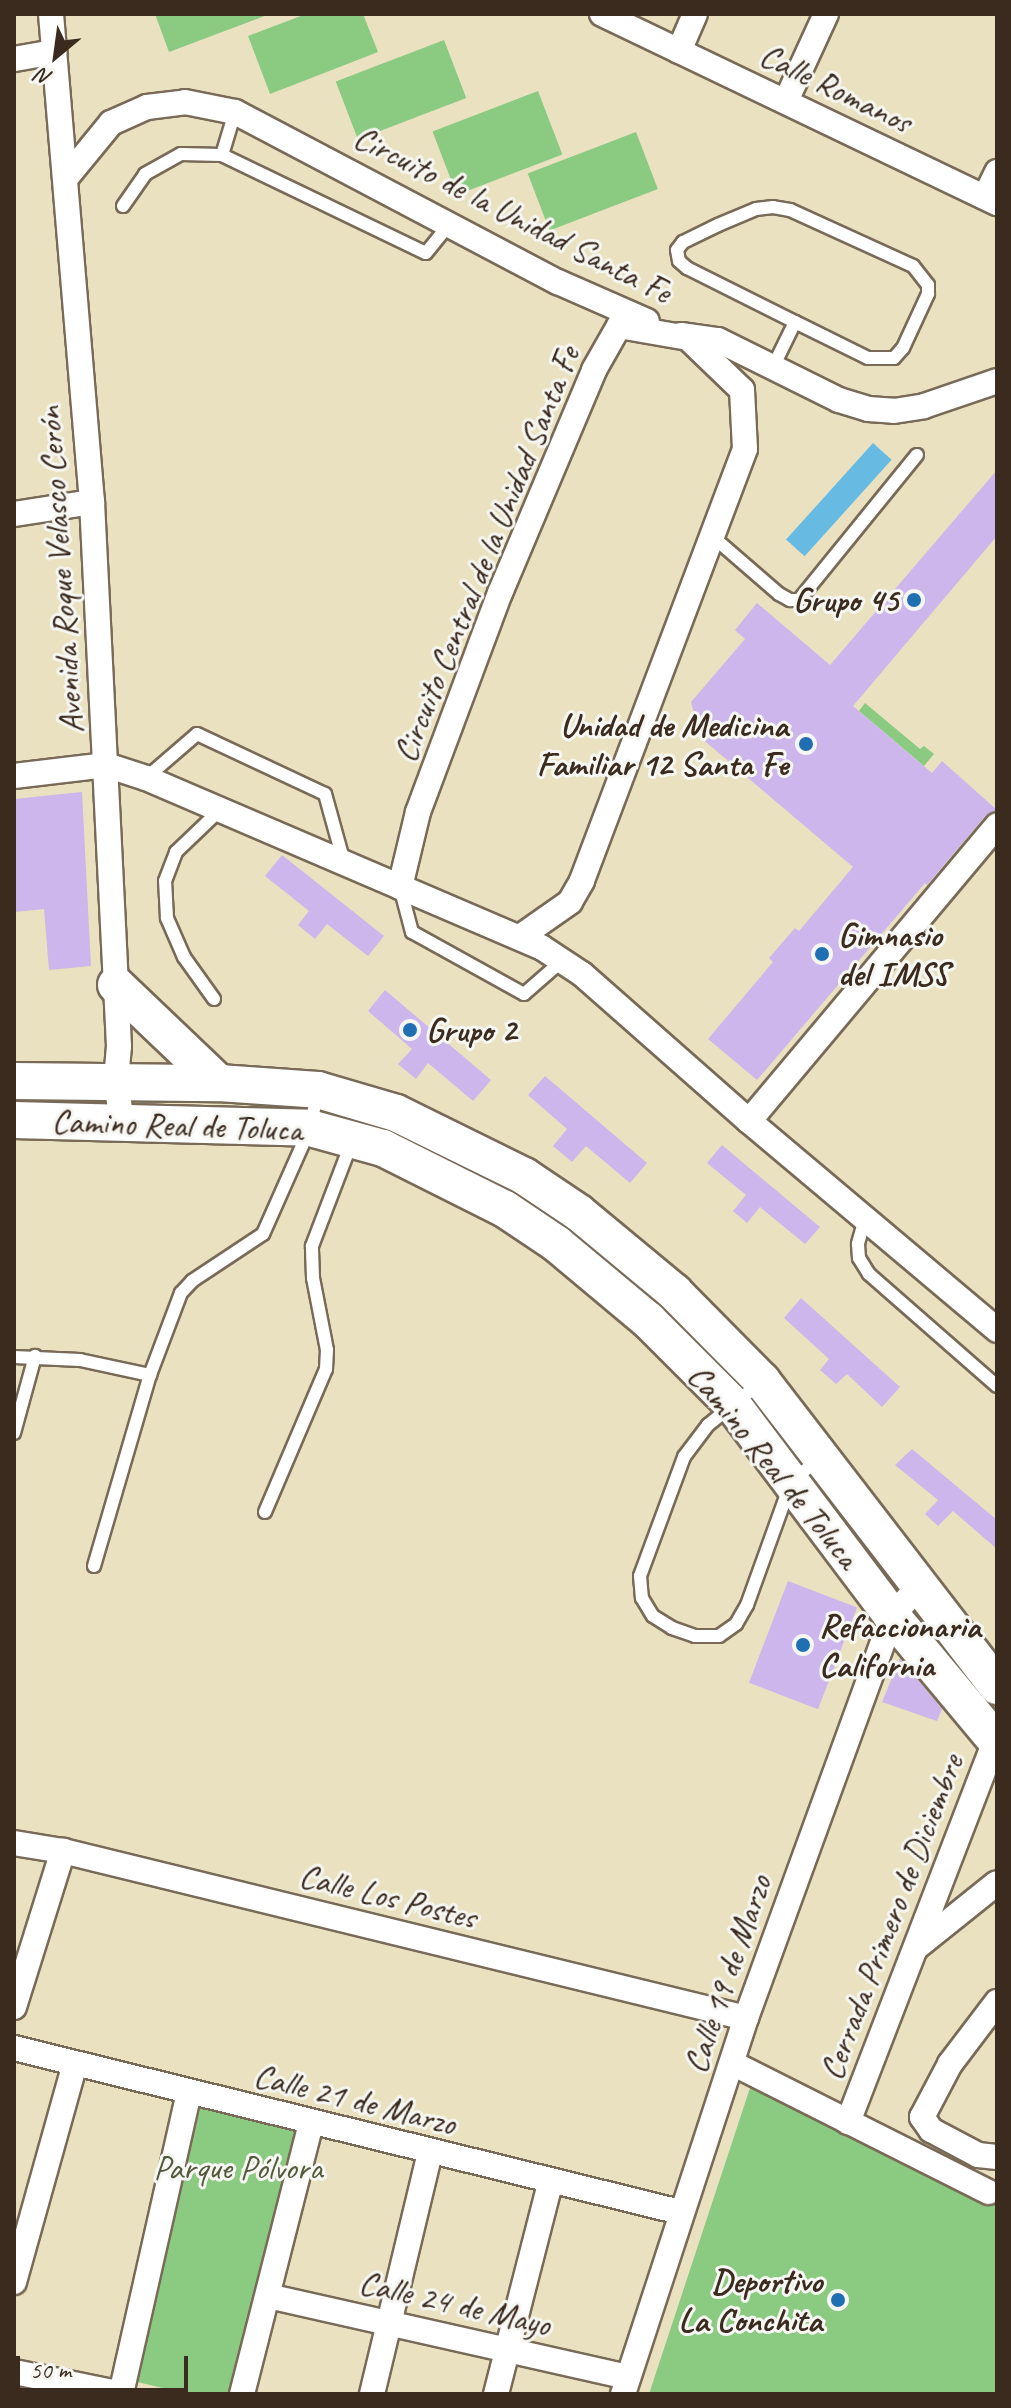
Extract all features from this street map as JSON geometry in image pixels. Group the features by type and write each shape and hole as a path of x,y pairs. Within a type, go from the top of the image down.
{"main road":[{"path":"116,985 219,1083"},
{"name":"Camino Real de Toluca","path":"14,1081 219,1083 318,1090 358,1122 383,1148 505,1209 557,1244 648,1320 733,1405 892,1616 997,1739"},
{"name":"Camino Real de Toluca","path":"14,1120 310,1128 396,1113 524,1176 579,1213 674,1292 762,1381 997,1686"},
{"path":"505,1209 524,1176"}],"street":[{"name":"Avenida Roque Velasco Cerón","path":"51,14 92,502 116,985 116,1082 122,1122"},
{"name":"Calle Romanos","path":"602,14 991,200"},
{"path":"679,51 695,14"},
{"path":"786,101 826,14"},
{"path":"14,59 54,52"},
{"name":"Circuito de la Unidad Santa Fe","path":"66,178 111,123 147,107 185,102 235,112 558,282 688,338 718,340 839,400 894,411 924,406 997,381"},
{"path":"991,200 997,172"},
{"name":"Circuito Central de la Unidad Santa Fe","path":"400,887 418,812 500,593 594,370 619,326 688,338"},
{"path":"520,937 570,902 582,881 745,449 742,390 688,338"},
{"path":"14,514 92,502"},
{"path":"14,776 106,765 146,778 343,859 400,887 520,937 563,960 997,1330"},
{"path":"749,1121 997,825"},
{"name":"Calle 19 de Marzo","path":"625,2386 746,2018 892,1616 918,1587"},
{"name":"Cerrada Primero de Diciembre","path":"848,2122 997,1739"},
{"name":"Calle Los Postes","path":"14,1843 63,1851 746,2018"},
{"path":"14,2007 63,1851"},
{"path":"915,1949 997,1883"},
{"path":"997,2002 971,2032 923,2109 925,2124 931,2130 978,2155 997,2157"},
{"name":"Calle 21 de Marzo","path":"14,2048 550,2183 680,2212"},
{"path":"732,2063 988,2192"},
{"path":"14,2282 75,2064"},
{"path":"14,2372 122,2394 189,2093"},
{"path":"242,2394 311,2123"},
{"path":"372,2394 430,2153"},
{"path":"496,2394 550,2183"},
{"name":"Calle 24 de Mayo","path":"268,2296 508,2350 625,2386"}],"lane":[{"path":"222,155 235,112"},
{"path":"123,206 145,174 181,154 222,155 426,253 450,223"},
{"path":"773,207 790,210 913,266 928,285 928,294 903,348 894,358 868,358 795,322 687,268 679,261 677,250 683,242 718,225 756,209 773,207"},
{"path":"773,367 795,322"},
{"path":"712,536 779,594 790,600 799,600 917,455"},
{"path":"146,778 197,734 325,794 343,859"},
{"path":"214,999 184,957 167,918 165,881 176,852 222,808"},
{"path":"400,887 412,932 524,994 563,960"},
{"path":"94,1566 150,1375 181,1293 192,1281 263,1234 310,1128 318,1090"},
{"path":"265,1512 326,1369 327,1350 313,1278 312,1246 358,1122"},
{"path":"865,1219 858,1244 859,1258 869,1274 997,1386"},
{"path":"14,1433 35,1356"},
{"path":"14,1357 80,1360 150,1375"},
{"path":"762,1381 708,1425 684,1457 640,1576 642,1598 653,1616 672,1628 695,1636 719,1636 736,1624 747,1605 792,1480 821,1458"}],"green space":[{"path":"155,14 270,14 169,52"},
{"path":"306,14 363,14 378,52 270,94 248,36"},
{"path":"444,40 466,98 358,139 336,82"},
{"path":"538,91 562,154 457,195 433,131"},
{"path":"636,132 658,189 550,231 528,174"},
{"path":"865,703 920,749 924,746 934,754 924,766 859,711"},
{"name":"Deportivo La Conchita","path":"750,2088 997,2206 997,2394 649,2394"},
{"name":"Parque Pólvora","path":"202,2101 302,2125 231,2394 188,2394 133,2381"}],"water":[{"path":"873,443 892,460 805,556 786,540"}],"building":[{"path":"997,470 997,536 853,706 932,773 942,761 997,810 986,815 927,885 925,883 757,1080 708,1039 773,962 769,958 795,928 799,931 853,867 700,737 691,702 745,639 735,630 757,603 830,665"},
{"path":"82,792 91,966 49,970 44,909 15,912 14,799"},
{"path":"282,855 384,936 368,956 327,924 315,939 298,925 309,911 265,876"},
{"name":"Grupo 2","path":"385,990 491,1080 473,1101 428,1063 416,1079 398,1064 412,1049 368,1011"},
{"path":"545,1076 647,1163 630,1183 586,1146 572,1162 553,1146 567,1129 528,1095"},
{"path":"722,1145 820,1227 805,1244 760,1207 747,1223 733,1211 746,1195 707,1163"},
{"path":"801,1298 900,1387 882,1407 847,1374 836,1384 820,1370 829,1359 784,1318"},
{"path":"912,1449 997,1520 997,1549 953,1511 938,1526 925,1514 938,1500 895,1465"},
{"name":"Refaccionaria California","path":"788,1581 857,1608 818,1709 749,1683"},
{"path":"900,1658 942,1709 937,1721 882,1702"}],"place":[{"name":"Grupo 45","path":"914,600"},
{"name":"Unidad de Medicina Familiar 12 Santa Fe","path":"806,744"},
{"name":"Gimnasio del IMSS","path":"822,954"},
{"name":"Grupo 2","path":"410,1030"},
{"name":"Refaccionaria California","path":"803,1645"},
{"name":"Deportivo La Conchita","path":"838,2300"}]}
